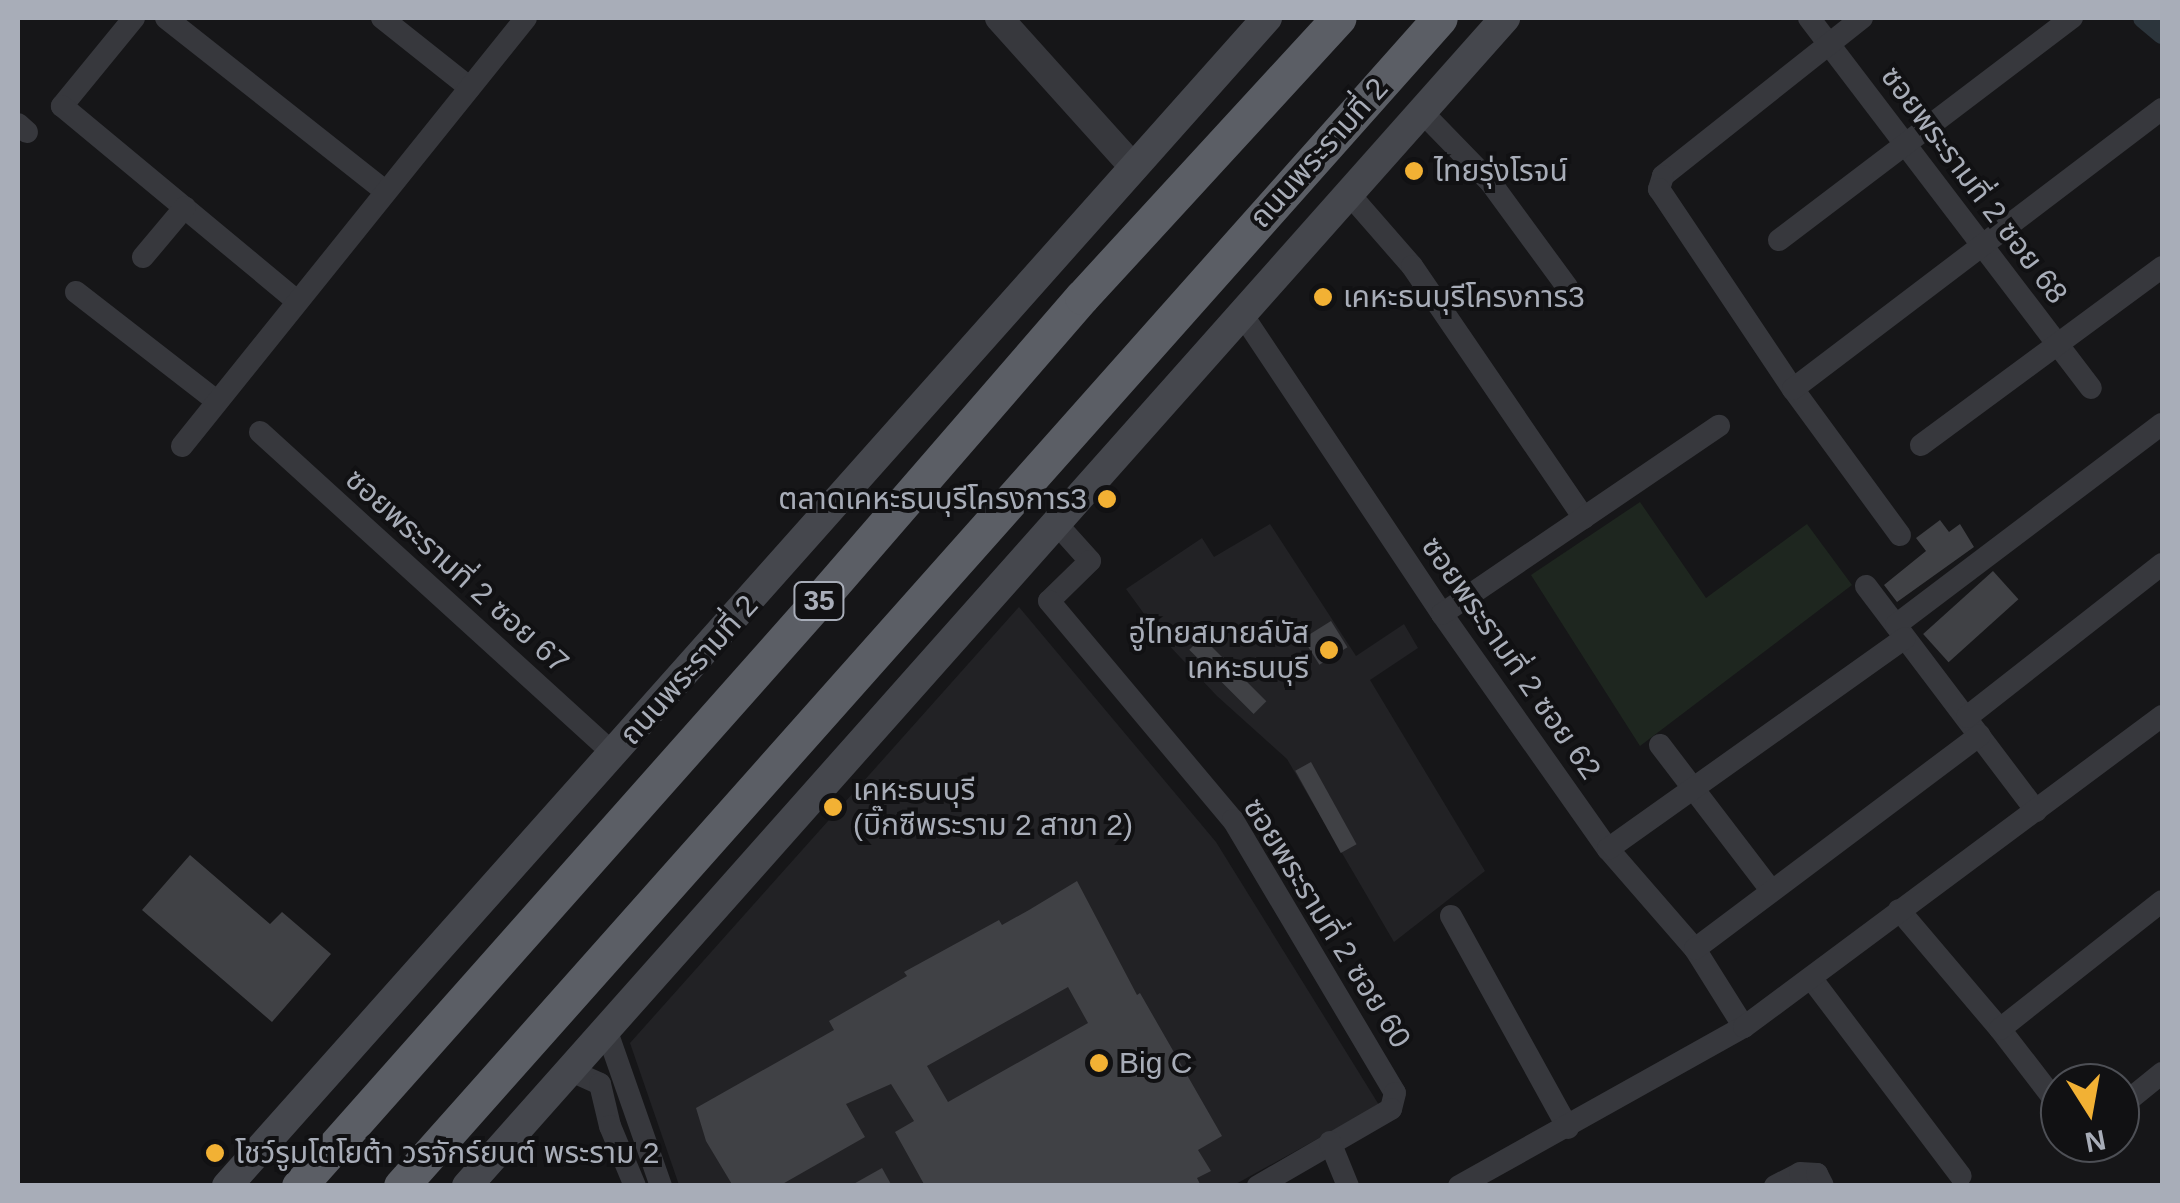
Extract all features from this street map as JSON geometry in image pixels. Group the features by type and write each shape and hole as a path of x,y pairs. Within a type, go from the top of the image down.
{"highway":[{"name":"ถนนพระรามที่ 2","path":"300,1186 821,598 1082,296 1339,18"},
{"name":"ถนนพระรามที่ 2","path":"400,1186 1440,18"}],"main road":[{"name":"ถนนพระรามที่ 2","path":"227,1186 1267,18"},
{"name":"ถนนพระรามที่ 2","path":"467,1186 1505,18"}],"street":[{"path":"134,18 62,106 296,300"},
{"path":"166,18 386,192"},
{"path":"382,18 470,88"},
{"path":"182,446 215,400 526,18"},
{"path":"999,18 1134,168"},
{"name":"ซอยพระรามที่ 2 ซอย 68","path":"1809,18 2092,388"},
{"path":"1862,18 1663,176 1659,189 1793,389 1900,536"},
{"path":"1780,240 2072,18"},
{"path":"1793,389 1984,248 2162,109"},
{"path":"1421,111 1492,184 1567,287"},
{"path":"1350,195 1412,266 1584,518"},
{"path":"144,257 185,208"},
{"path":"1920,446 2162,267"},
{"path":"76,292 215,400"},
{"name":"ซอยพระรามที่ 2 ซอย 62","path":"1242,314 1442,614 1608,849 1695,949 1744,1027"},
{"path":"1608,849 1695,790 2162,424"},
{"path":"1442,614 1720,426"},
{"name":"ซอยพระรามที่ 2 ซอย 67","path":"260,432 614,754"},
{"name":"ซอยพระรามที่ 2 ซอย 60","path":"1055,522 1090,561 1049,601 1233,820 1395,1093 1392,1109 1258,1186"},
{"path":"1695,949 1974,726 2162,564"},
{"path":"1866,586 2036,810"},
{"path":"1459,1186 1744,1027 2162,716"},
{"path":"1660,745 1772,890"},
{"path":"2000,1028 2162,901"},
{"path":"1899,910 2040,1081"},
{"path":"1451,916 1568,1128"},
{"path":"1811,978 1962,1176"},
{"path":"606,1028 661,1186"},
{"path":"570,1070 600,1084 610,1126 635,1186"},
{"path":"2140,1091 2162,1073"},
{"path":"1330,1142 1348,1186"},
{"path":"1775,1186 1800,1173 1817,1174 1824,1186"}],"shaded area":[{"path":"1640,502 1706,598 1807,524 1852,585 1640,746 1531,575"},
{"path":"1270,524 1356,656 1404,624 1418,648 1370,680 1485,871 1394,942 1287,759 1217,696 1161,637 1126,589 1202,538 1214,557"},
{"path":"1019,607 1216,842 1379,1105 1234,1185 679,1185 630,1043"}],"building":[{"path":"1940,520 1949,532 1960,524 1974,547 1897,602 1884,585 1926,551 1916,538"},
{"path":"1993,571 2018,599 1949,662 1923,634"},
{"path":"1331,621 1347,647 1319,665 1303,638"},
{"path":"1202,637 1266,701 1254,714 1189,650"},
{"path":"1311,762 1357,844 1341,853 1295,771"},
{"path":"190,855 270,924 282,912 331,954 272,1022 142,910"},
{"path":"1077,881 1137,995 1140,993 1222,1136 1198,1150 1211,1171 1197,1178 1201,1186 925,1186 895,1132 914,1121 891,1084 846,1104 865,1137 779,1186 733,1186 706,1141 696,1108 834,1030 829,1021 907,976 904,972 999,920 1002,925","holes":["1068,987 1088,1023 948,1102 927,1066"]},
{"path":"882,1168 892,1186 850,1186"}],"waterway":[{"path":"2143,18 2162,34"}],"place":[{"name":"ไทยรุ่งโรจน์","path":"1414,171"},
{"name":"เคหะธนบุรีโครงการ3","path":"1323,297"},
{"name":"ตลาดเคหะธนบุรีโครงการ3","path":"1107,499"},
{"name":"อู่ไทยสมายล์บัส เคหะธนบุรี","path":"1329,650"},
{"name":"เคหะธนบุรี (บิ๊กซีพระราม 2 สาขา 2)","path":"833,807"},
{"name":"Big C","path":"1099,1063"},
{"name":"โชว์รูมโตโยต้า วรจักร์ยนต์ พระราม 2","path":"215,1153"}]}
